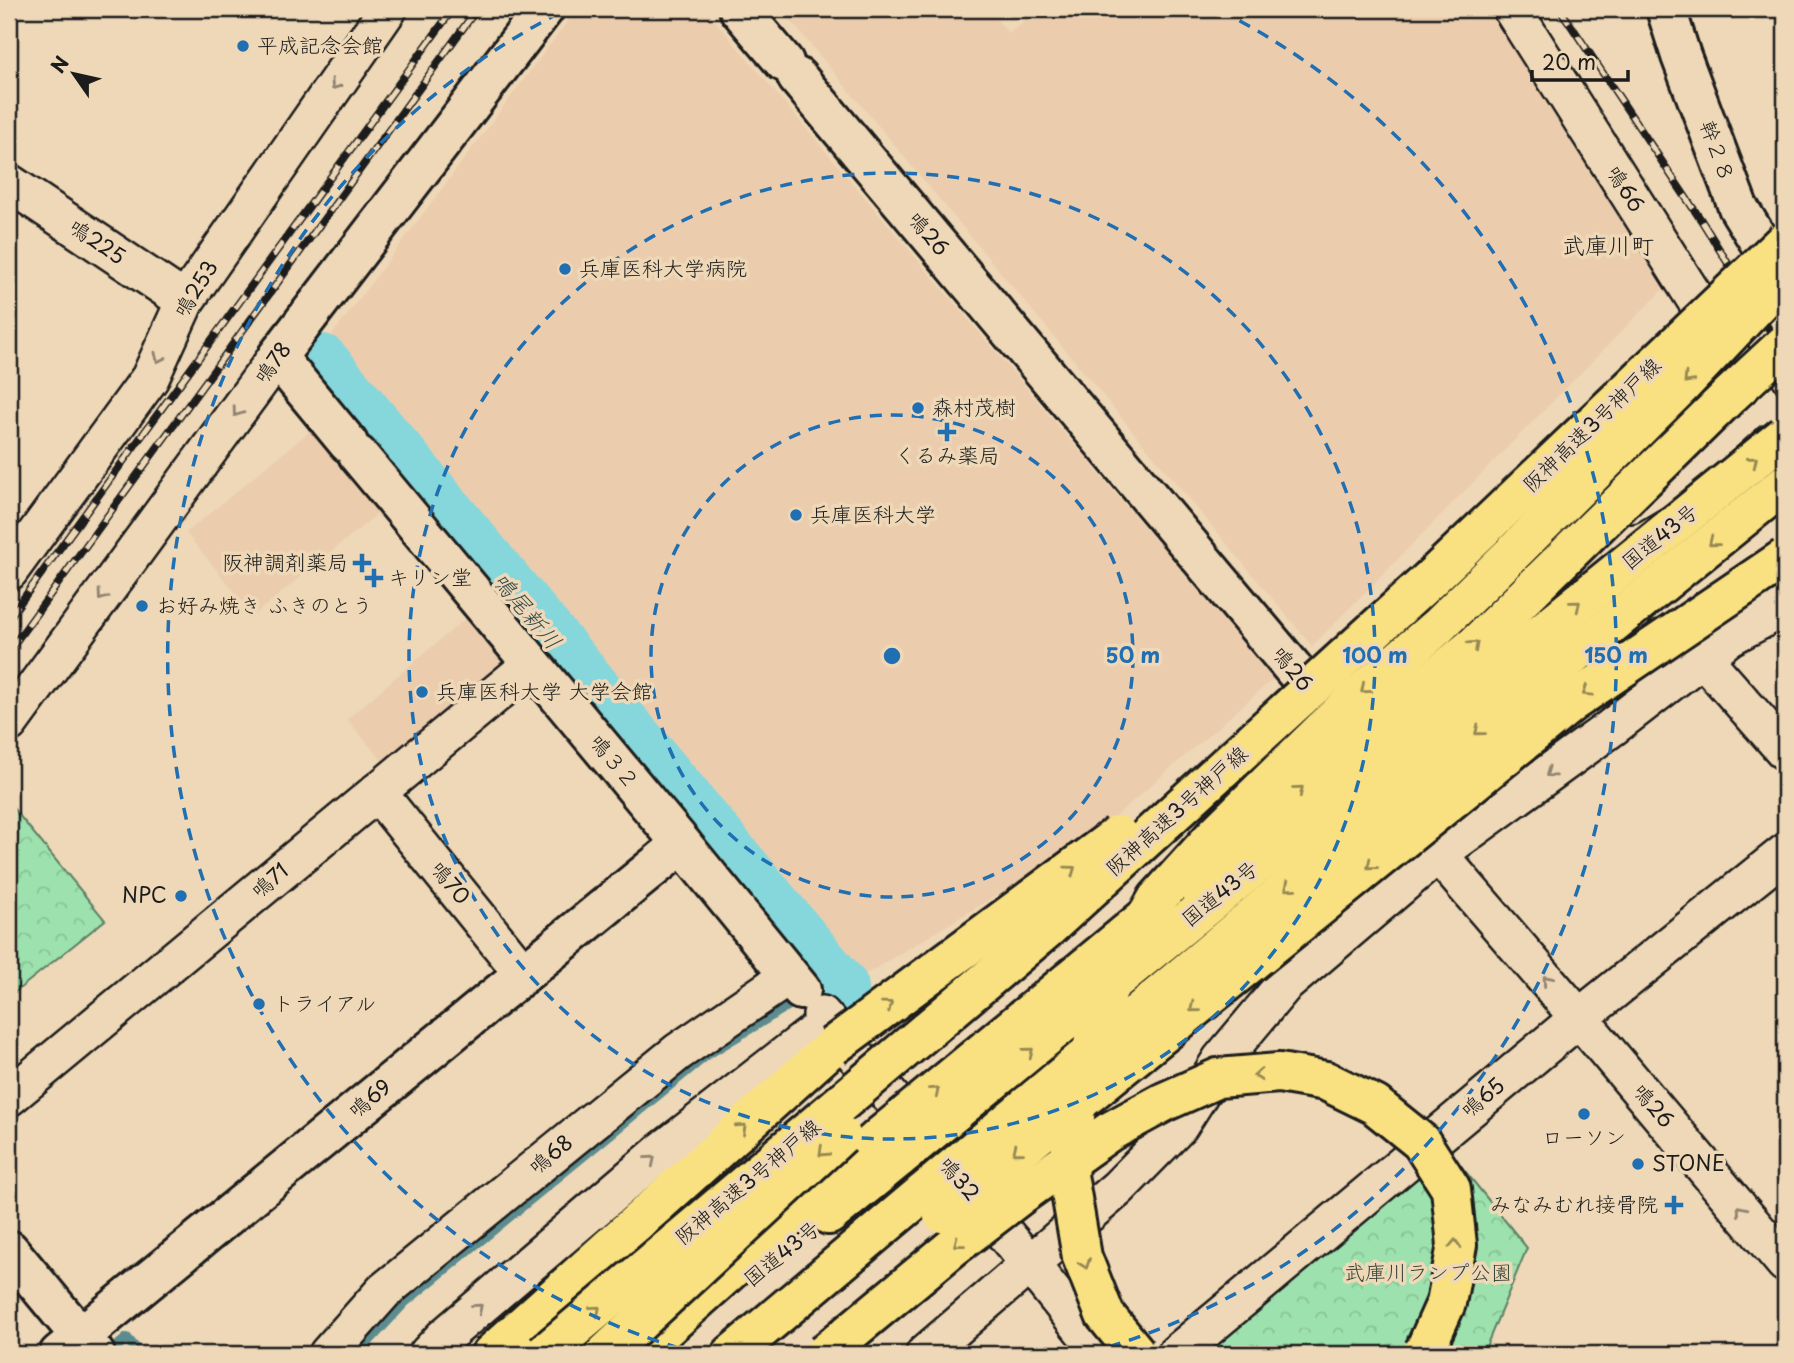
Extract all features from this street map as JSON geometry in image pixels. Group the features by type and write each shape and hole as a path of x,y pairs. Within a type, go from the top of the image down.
{"highway":[{"name":"阪神高速3号神戸線","path":"544,1354 1047,929 1295,693 1448,562 1785,241"},
{"name":"阪神高速3号神戸線","path":"605,1354 1421,598 1785,251"},
{"path":"1137,1354 1105,1315 1082,1257 1068,1175 1076,1108 1110,982 1157,899 1217,832 1355,698 1438,626 1517,550 1683,384 1785,276"},
{"path":"637,1354 882,1135 1474,646 1785,344"},
{"name":"国道43号","path":"655,1354 736,1291 1295,833 1785,437"},
{"name":"国道43号","path":"732,1354 933,1202 1341,843 1785,484"},
{"path":"754,1354 795,1326 933,1202 1572,702 1785,558"},
{"path":"491,1354 833,1046 1295,693"},
{"path":"824,1354 953,1247 1109,1132 1218,1077 1279,1073 1326,1081 1375,1105 1421,1142 1451,1189 1457,1245 1446,1303 1422,1354"}],"street":[{"name":"鳴253","path":"9,571 149,378 185,301 388,9"},
{"name":"鳴78","path":"9,723 277,357 544,9"},
{"name":"鳴26","path":"739,9 1295,693 1579,1018 1785,1263"},
{"name":"鳴66","path":"1512,9 1759,401 1785,437"},
{"name":"幹２８","path":"1666,9 1738,207 1785,284"},
{"name":"鳴225","path":"9,183 185,301"},
{"name":"鳴３２","path":"277,357 808,998"},
{"path":"1295,693 1672,479 1759,401"},
{"path":"1611,728 1686,603 1785,524"},
{"path":"925,1354 1118,1188 1179,1126 1222,1060 1283,986 1438,854 1611,728 1729,637 1785,607"},
{"path":"1703,658 1785,751"},
{"name":"鳴71","path":"9,1097 532,664"},
{"name":"鳴70","path":"377,792 523,973"},
{"name":"鳴69","path":"82,1350 523,973 682,844"},
{"name":"鳴65","path":"1184,1351 1579,1018 1785,853"},
{"path":"428,1354 444,1337 662,1152 808,998"},
{"name":"鳴32","path":"808,998 1036,1259 1102,1354"},
{"name":"鳴68","path":"328,1354 384,1291 678,1052 808,998"},
{"path":"9,1250 82,1350"}],"shaded area":[{"name":"兵庫医科大学","path":"577,9 705,9 1273,679 1088,840 856,980 826,959 321,350"},
{"path":"781,9 988,9 1009,34 1039,9 1491,9 1667,285 1312,646"},
{"path":"315,427 383,509 254,615 186,533"},
{"name":"兵庫医科大学 大学会館","path":"467,617 505,662 386,765 347,719"}],"green space":[{"path":"9,803 105,920 9,997"},
{"name":"武庫川ランプ公園","path":"1449,1151 1527,1248 1483,1354 1214,1354 1215,1347"}],"waterway":[{"name":"鳴尾新川","path":"321,363 840,988"},
{"path":"357,1354 404,1303 708,1054 832,979"},
{"path":"108,1354 127,1338 140,1354"}],"railway":[{"path":"9,618 453,9"},
{"path":"9,651 477,9"},
{"path":"1560,9 1701,220 1785,355"}],"place":[{"name":"平成記念会館","path":"243,46"},
{"name":"兵庫医科大学病院","path":"565,269"},
{"name":"森村茂樹","path":"918,408"},
{"name":"くるみ薬局","path":"947,432"},
{"name":"兵庫医科大学","path":"796,515"},
{"name":"阪神調剤薬局","path":"362,563"},
{"name":"キリン堂","path":"374,578"},
{"name":"お好み焼き ふきのとう","path":"142,606"},
{"name":"兵庫医科大学 大学会館","path":"422,692"},
{"name":"NPC","path":"181,896"},
{"name":"トライアル","path":"259,1004"},
{"name":"ローソン","path":"1584,1114"},
{"name":"STONE","path":"1638,1164"},
{"name":"みなみむれ接骨院","path":"1674,1205"}],"district":[{"name":"武庫川町","path":"1608,246"}]}
